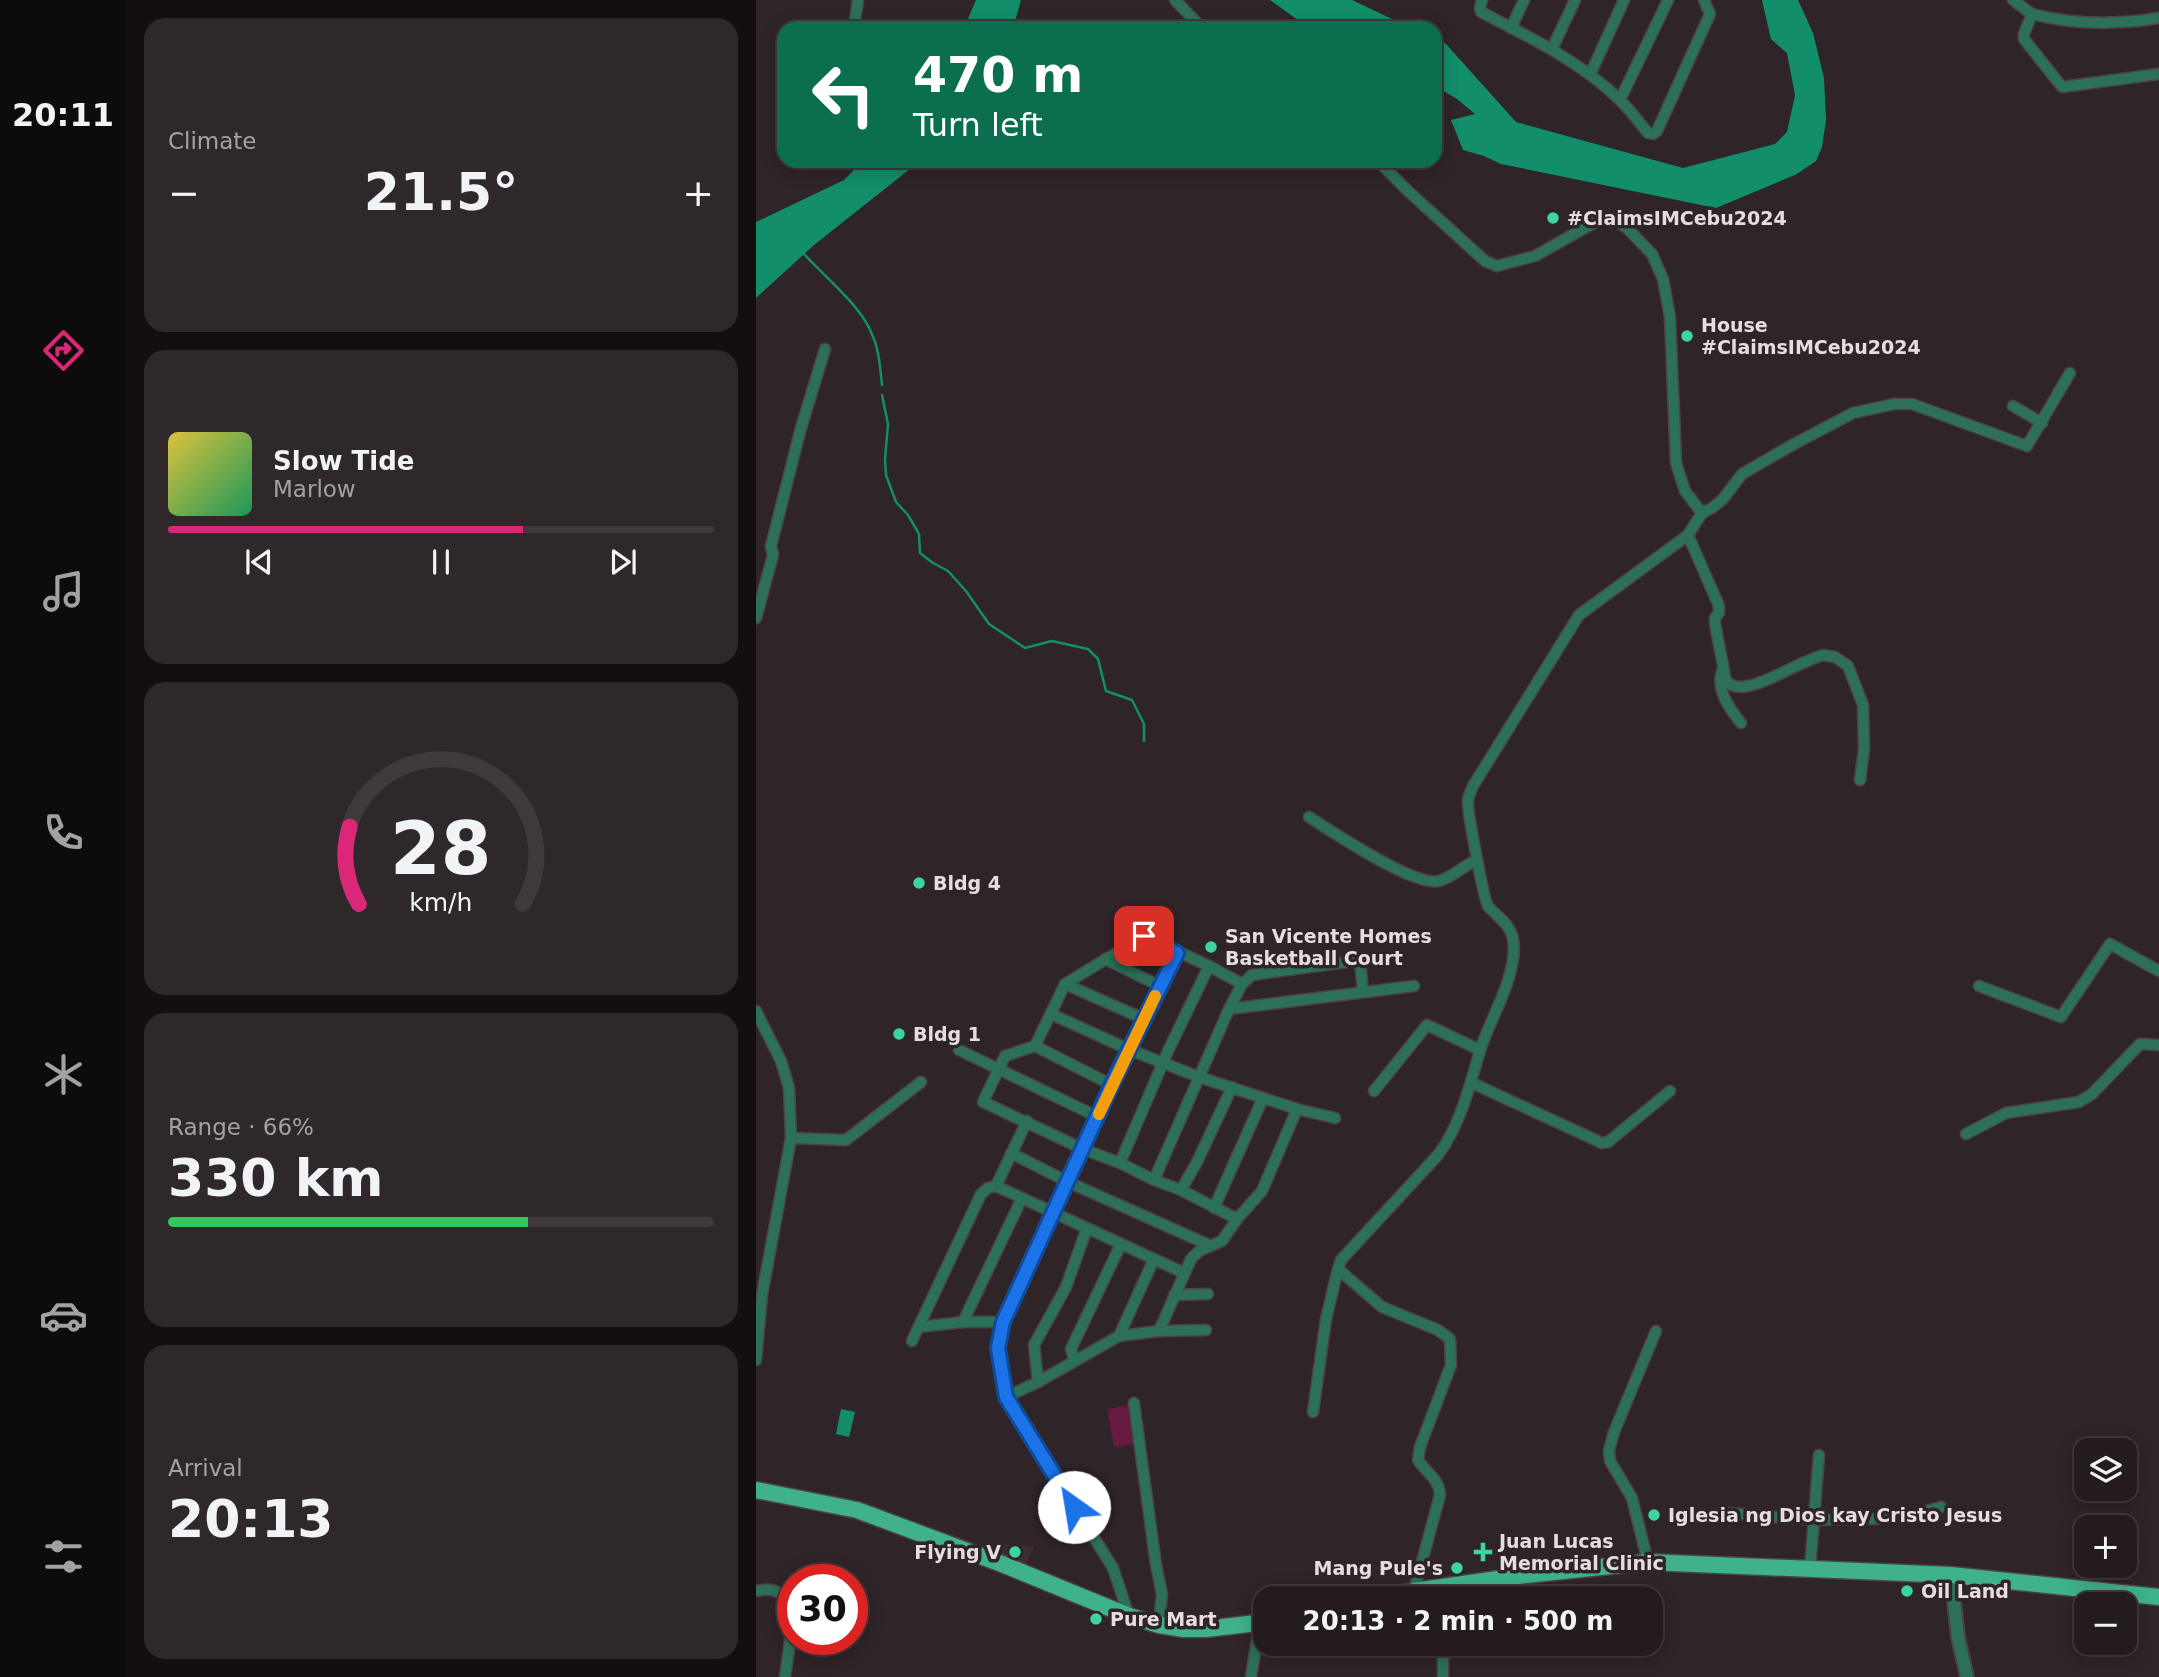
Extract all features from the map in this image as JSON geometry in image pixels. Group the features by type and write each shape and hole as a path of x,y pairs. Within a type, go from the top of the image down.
{"main road":[{"path":"756,1490 857,1510 1002,1564 1129,1616 1159,1625 1195,1629 1253,1623"},
{"path":"1484,1586 1648,1562 1951,1575 2159,1597"}],"street":[{"path":"856,21 858,0"},
{"path":"1175,0 1195,21"},
{"path":"1482,0 1479,8 1481,12 1552,49 1590,75 1620,100 1648,133 1653,134 1657,131 1710,14 1704,0"},
{"path":"1511,28 1524,0"},
{"path":"1552,49 1575,0"},
{"path":"1590,75 1624,0"},
{"path":"1620,100 1668,0"},
{"path":"2013,0 2032,15 2053,20 2099,24 2159,18"},
{"path":"2032,15 2024,39 2062,87 2159,74"},
{"path":"1385,168 1485,261 1497,266 1535,256 1599,220 1615,220 1652,254 1663,279 1670,317 1676,463 1685,491 1702,513"},
{"path":"756,618 773,555 771,546 774,533 825,349"},
{"path":"1313,1412 1326,1319 1341,1260 1443,1148 1452,1133 1508,978 1513,940 1509,928 1487,905 1468,818 1468,801 1473,786 1579,615 1688,535 1702,513 1723,499 1742,474 1853,414 1894,404 1912,404 2027,446 2070,373"},
{"path":"2013,406 2042,423"},
{"path":"1688,535 1719,606 1714,624 1726,681 1729,684 1739,687 1755,684 1823,655 1835,657 1847,666 1863,705 1864,749 1860,780"},
{"path":"1723,667 1720,674 1721,689 1727,705 1741,723"},
{"path":"1309,817 1373,856 1425,881 1445,879 1477,860"},
{"path":"1035,1046 1065,984 1144,936 1242,984"},
{"path":"1979,986 2061,1017 2110,944 2159,971"},
{"path":"1129,1616 1113,1568 1006,1397 998,1348 1003,1322 1112,1084 1177,953"},
{"path":"1154,1180 1242,984 1252,975 1383,957"},
{"path":"1105,959 1160,986"},
{"path":"1360,960 1363,992"},
{"path":"1120,1163 1209,966"},
{"path":"1065,984 1144,1019"},
{"path":"1229,1009 1414,986"},
{"path":"756,1011 781,1061 789,1088 791,1138 759,1294 756,1360"},
{"path":"1051,1014 1130,1050 1199,1077 1297,1109 1335,1118"},
{"path":"1374,1091 1427,1025 1480,1050"},
{"path":"1966,1134 2006,1113 2080,1102 2092,1094 2140,1044 2159,1045"},
{"path":"1112,1084 1035,1046 1005,1056 984,1102 1083,1149 1181,1190 1237,1219"},
{"path":"960,1050 1098,1116"},
{"path":"791,1138 846,1140 921,1082"},
{"path":"1472,1083 1602,1143 1608,1142 1670,1091"},
{"path":"1181,1190 1232,1087"},
{"path":"1214,1208 1263,1097"},
{"path":"1159,1331 1191,1259 1209,1245 1222,1241 1262,1191 1297,1109"},
{"path":"996,1186 1027,1121"},
{"path":"1012,1153 1068,1182 1209,1245"},
{"path":"912,1341 981,1194 996,1186 1184,1273"},
{"path":"963,1322 1022,1198"},
{"path":"1038,1382 1034,1345 1066,1287 1087,1228"},
{"path":"1075,1361 1071,1349 1121,1244"},
{"path":"1119,1336 1154,1259"},
{"path":"1338,1269 1382,1307 1438,1329 1450,1339 1451,1364 1420,1447 1418,1460 1436,1478 1440,1495 1415,1586"},
{"path":"1174,1295 1208,1294"},
{"path":"919,1327 963,1322 1003,1322"},
{"path":"1006,1397 1119,1336 1159,1331 1206,1330"},
{"path":"1648,1562 1632,1498 1610,1461 1609,1450 1656,1331"},
{"path":"1134,1403 1162,1594 1159,1625"},
{"path":"1810,1569 1819,1455"},
{"path":"1729,1513 1814,1520 1901,1518 1941,1507"},
{"path":"1951,1575 1966,1677"},
{"path":"756,1591 766,1589 777,1592 790,1606 792,1618 785,1677"},
{"path":"1251,1677 1256,1656"},
{"path":"1443,1656 1443,1677"}],"shaded area":[{"path":"976,0 1021,0 1015,21 967,21"},
{"path":"1270,0 1352,0 1396,21 1299,21"},
{"path":"1762,0 1798,0 1813,33 1824,78 1826,120 1822,147 1816,161 1797,174 1716,208 1501,164 1463,150 1451,120 1475,114 1442,90 1442,42 1516,122 1683,168 1775,144 1787,132 1795,95 1787,53 1771,39"},
{"path":"856,168 911,168 814,245 756,298 756,222 844,180"},
{"path":"1128,1405 1134,1444 1114,1447 1107,1409"},
{"path":"841,1409 855,1412 849,1437 836,1434"},
{"path":"1003,1544 1034,1546 1025,1566 998,1556"}],"waterway":[{"path":"804,254 850,301 866,322 876,345 882,385"},
{"path":"882,395 888,424 886,475 896,502 908,515 919,534 920,553 948,571 989,624 1025,648 1052,641 1088,649 1098,659 1106,691 1132,700 1144,724 1144,741"}],"slow traffic":[{"path":"1099,1114 1155,996"}],"place":[{"name":"#ClaimsIMCebu2024","path":"1553,218"},
{"name":"House #ClaimsIMCebu2024","path":"1687,336"},
{"name":"Bldg 4","path":"919,883"},
{"name":"San Vicente Homes Basketball Court","path":"1211,947"},
{"name":"Bldg 1","path":"899,1034"},
{"name":"Iglesia ng Dios kay Cristo Jesus","path":"1654,1515"},
{"name":"Flying V","path":"1015,1552"},
{"name":"Juan Lucas Memorial Clinic","path":"1483,1552"},
{"name":"Mang Pule's","path":"1457,1568"},
{"name":"Oil Land","path":"1907,1591"},
{"name":"Pure Mart","path":"1096,1619"}],"route":[{"path":"1074,1507 1006,1397 998,1338 1112,1084 1177,953 1144,936"}]}
